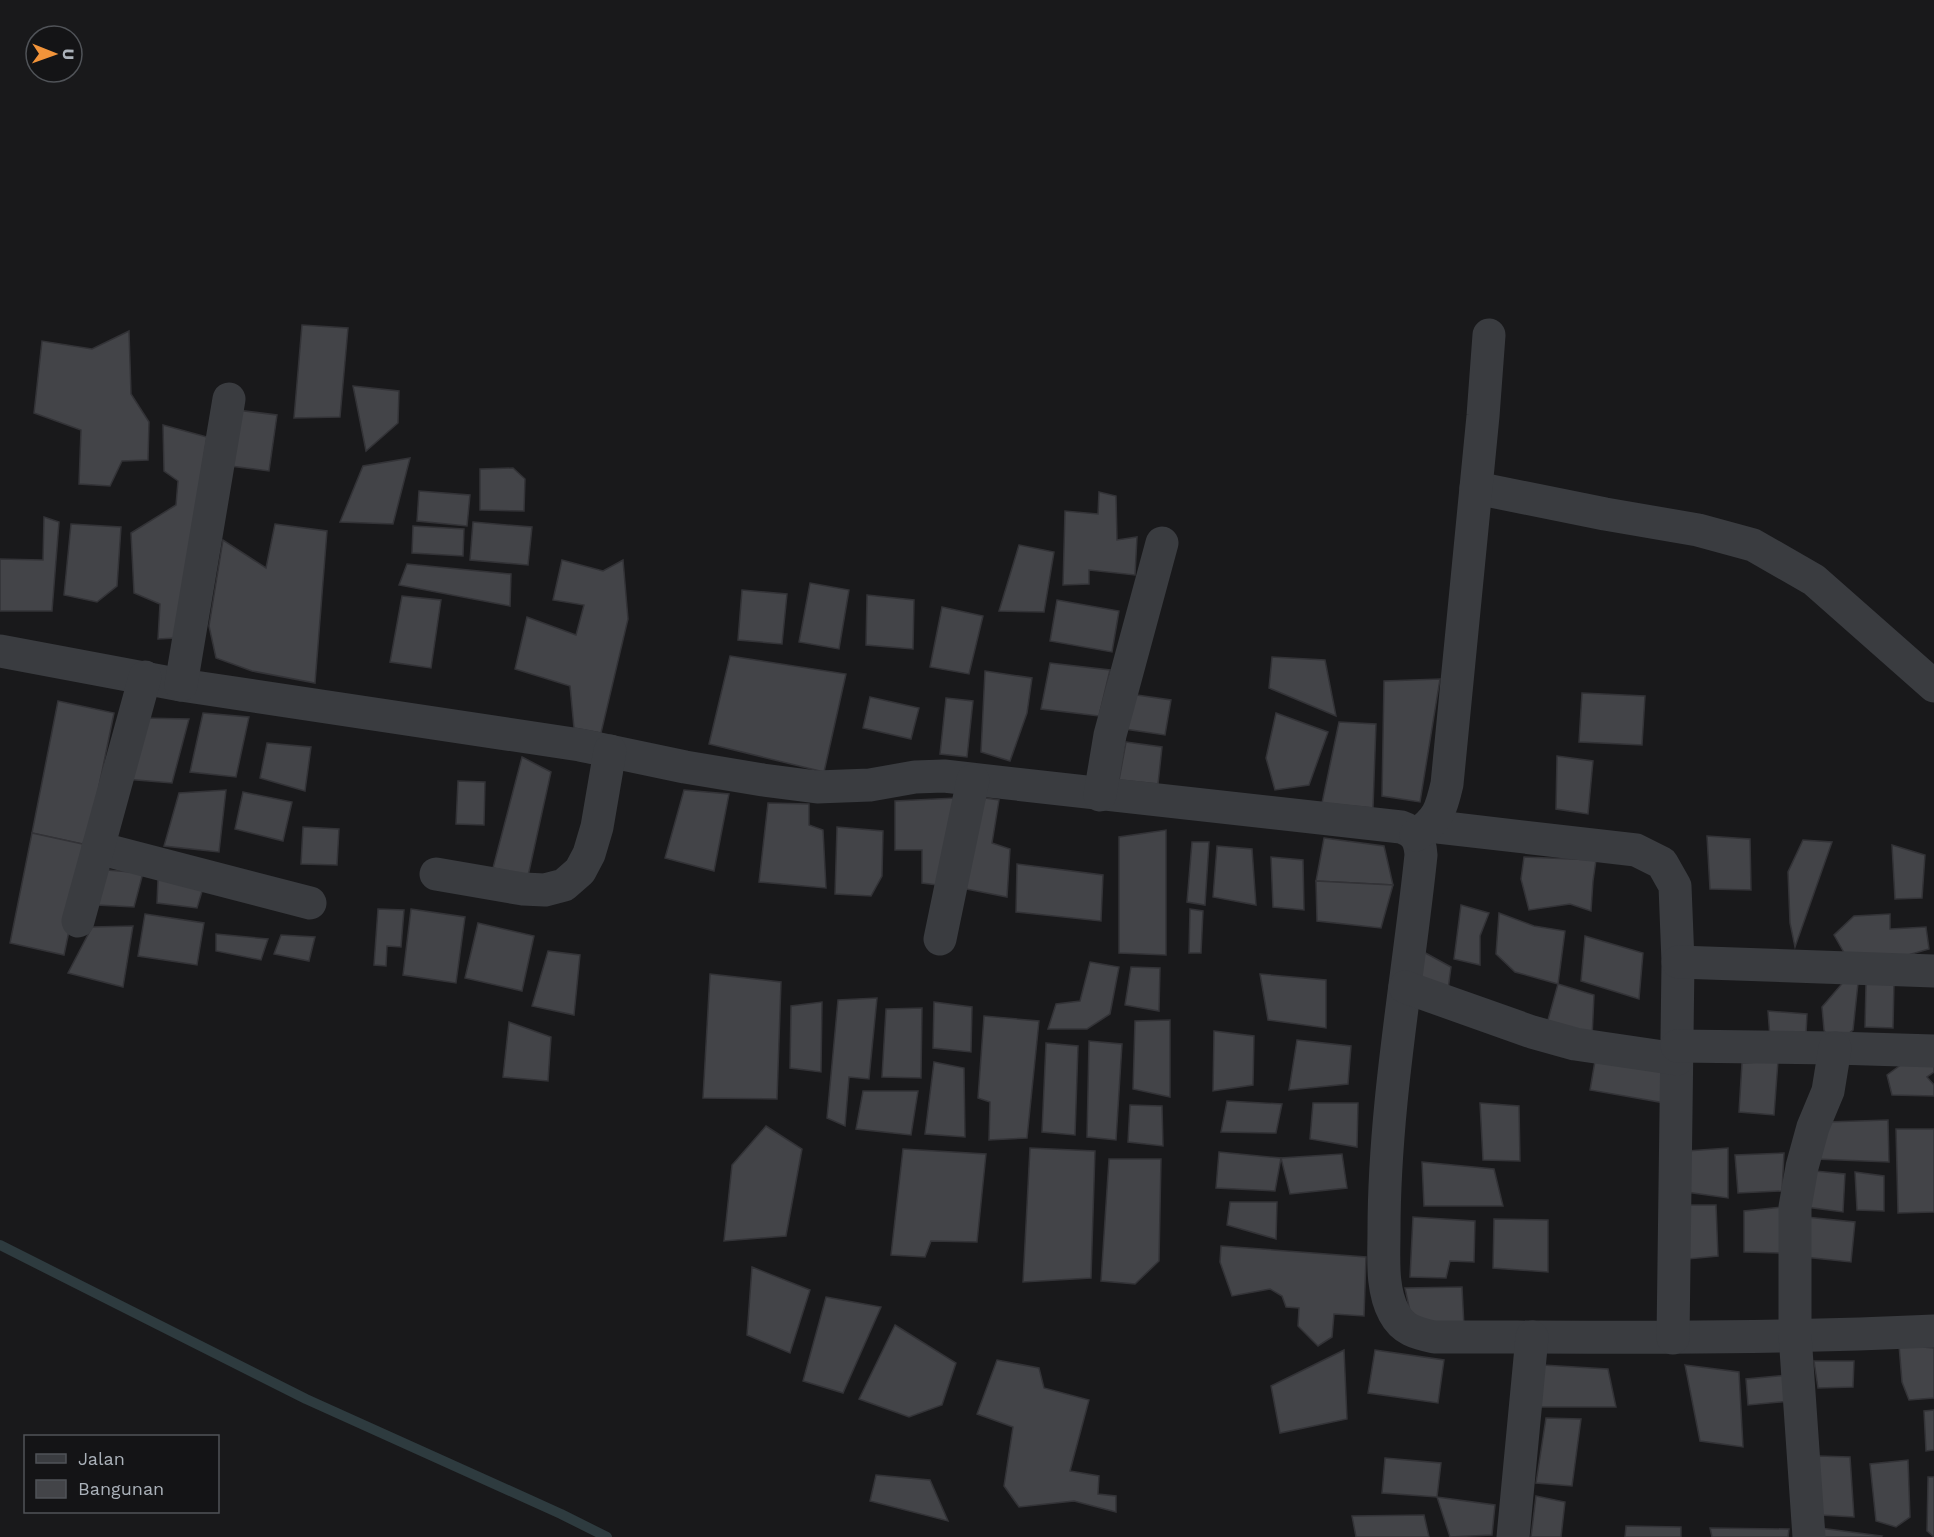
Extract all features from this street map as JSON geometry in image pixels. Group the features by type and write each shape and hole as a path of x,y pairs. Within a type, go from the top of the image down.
{"street":[{"path":"1490,335 1447,784 1441,810 1422,830 1421,855 1395,1060 1384,1210 1384,1269 1392,1311 1401,1325 1413,1333 1434,1337 1673,1338 1934,1331"},
{"path":"181,685 229,399"},
{"path":"1476,488 1698,530 1753,545 1814,580 1934,686"},
{"path":"1100,795 1110,735 1162,543"},
{"path":"0,651 181,685 534,738 685,767 817,787 870,785 915,777 944,776 1422,830 1636,850 1662,863 1675,886 1678,962 1673,1338"},
{"path":"78,921 145,678"},
{"path":"436,874 523,889 545,890 564,885 580,872 589,854 597,827 610,751"},
{"path":"940,939 973,780"},
{"path":"98,848 310,903"},
{"path":"1678,962 1934,971"},
{"path":"1405,987 1532,1032 1575,1044 1677,1053 1835,1048 1934,1051"},
{"path":"1809,1537 1795,1335 1795,1207 1802,1167 1828,1091 1835,1048"},
{"path":"1513,1537 1532,1337"}],"building":[{"path":"302,325 348,328 340,417 294,418"},
{"path":"129,331 131,394 149,422 148,460 122,461 110,486 79,484 81,430 34,413 42,341 92,349"},
{"path":"353,386 399,391 398,423 366,451"},
{"path":"229,409 277,415 269,471 222,465"},
{"path":"163,425 207,437 176,638 158,639 160,604 134,593 131,533 176,505 178,481 164,471"},
{"path":"410,458 393,524 340,522 363,466"},
{"path":"513,468 525,479 524,511 480,510 480,469"},
{"path":"419,491 470,495 467,526 417,521"},
{"path":"1099,492 1116,496 1117,540 1137,537 1135,575 1089,570 1089,584 1063,585 1065,511 1098,514"},
{"path":"44,517 59,522 52,611 0,611 0,559 43,560"},
{"path":"473,522 532,527 528,565 470,560"},
{"path":"71,524 121,527 117,586 97,602 64,595"},
{"path":"275,524 327,531 315,683 252,671 216,658 209,626 223,540 266,568"},
{"path":"413,526 464,529 463,556 412,553"},
{"path":"1019,545 1054,552 1044,612 999,611"},
{"path":"562,560 603,571 623,560 628,619 601,733 574,728 570,686 515,669 527,617 576,635 584,605 553,600"},
{"path":"407,564 511,574 510,606 399,585"},
{"path":"810,583 849,590 839,649 799,642"},
{"path":"742,590 787,594 782,644 738,640"},
{"path":"867,595 914,600 913,649 866,645"},
{"path":"402,596 441,600 431,668 390,662"},
{"path":"1057,600 1119,611 1112,652 1050,641"},
{"path":"942,607 983,616 969,674 930,667"},
{"path":"730,656 846,674 824,772 709,744"},
{"path":"1272,657 1325,660 1336,716 1269,688"},
{"path":"1050,663 1110,670 1099,716 1041,709"},
{"path":"985,671 1032,678 1027,713 1010,761 981,752"},
{"path":"1440,679 1420,802 1382,796 1384,681"},
{"path":"1123,693 1171,700 1165,735 1118,728"},
{"path":"1582,693 1645,696 1642,745 1579,742"},
{"path":"870,697 919,708 911,739 863,728"},
{"path":"946,698 973,701 967,757 940,754"},
{"path":"58,701 114,713 87,845 32,833"},
{"path":"203,713 249,717 236,777 190,772"},
{"path":"1276,713 1328,732 1309,785 1275,790 1266,758"},
{"path":"143,718 189,719 172,783 125,779"},
{"path":"1339,722 1376,724 1373,808 1322,803"},
{"path":"1126,742 1162,747 1158,784 1119,780"},
{"path":"267,743 311,747 305,791 260,778"},
{"path":"1557,756 1593,761 1588,814 1556,809"},
{"path":"522,757 551,772 528,876 493,868"},
{"path":"458,781 485,782 484,825 456,824"},
{"path":"226,790 219,852 164,846 179,793"},
{"path":"684,790 729,794 714,871 665,858"},
{"path":"243,792 292,802 283,841 235,829"},
{"path":"956,798 937,885 922,883 922,850 895,850 895,801"},
{"path":"985,798 999,800 992,843 1010,849 1007,897 961,888"},
{"path":"768,803 809,804 809,825 823,830 826,888 759,882"},
{"path":"303,827 339,829 337,865 301,864"},
{"path":"837,827 883,831 882,876 871,896 835,894"},
{"path":"1166,830 1166,955 1119,953 1119,837"},
{"path":"32,833 87,845 64,955 10,943"},
{"path":"1707,836 1750,839 1751,890 1710,889"},
{"path":"1324,838 1384,846 1393,885 1316,881"},
{"path":"1803,840 1832,842 1795,947 1790,923 1788,872"},
{"path":"1192,842 1209,842 1205,905 1187,902"},
{"path":"1892,845 1925,855 1922,898 1895,899"},
{"path":"1217,846 1252,849 1256,905 1213,897"},
{"path":"1271,857 1303,860 1304,910 1273,907"},
{"path":"1524,857 1596,860 1591,911 1570,904 1529,910 1521,879"},
{"path":"1017,864 1103,875 1101,921 1016,912"},
{"path":"107,870 143,873 134,907 97,905"},
{"path":"158,879 203,888 197,908 157,903"},
{"path":"1316,881 1393,885 1381,928 1317,921"},
{"path":"1461,905 1489,913 1480,936 1480,965 1454,959"},
{"path":"378,909 404,910 401,947 387,946 386,966 374,965"},
{"path":"411,909 465,917 456,983 403,975"},
{"path":"1190,909 1203,911 1201,953 1189,953"},
{"path":"1499,913 1534,926 1565,931 1558,984 1515,972 1496,954"},
{"path":"145,914 204,923 197,965 138,956"},
{"path":"1890,914 1890,929 1926,927 1929,949 1908,955 1846,956 1834,935 1854,916"},
{"path":"478,923 534,936 522,991 465,978"},
{"path":"133,926 123,987 68,973 92,927"},
{"path":"216,934 268,939 261,960 216,951"},
{"path":"281,935 315,937 309,961 274,954"},
{"path":"1585,936 1643,953 1639,999 1581,981"},
{"path":"1420,950 1451,967 1448,990 1416,980"},
{"path":"548,951 580,955 574,1015 532,1006"},
{"path":"1090,962 1119,967 1110,1014 1087,1029 1048,1029 1056,1004 1080,1001"},
{"path":"1131,967 1160,968 1159,1011 1125,1005"},
{"path":"710,974 781,982 777,1099 703,1098"},
{"path":"1260,974 1326,980 1326,1028 1268,1020"},
{"path":"1846,979 1858,983 1853,1030 1843,1038 1829,1039 1824,1030 1822,1007"},
{"path":"1894,982 1893,1028 1865,1027 1866,983"},
{"path":"1558,984 1594,995 1592,1038 1546,1027"},
{"path":"877,998 869,1079 849,1077 845,1126 827,1118 838,1000"},
{"path":"822,1002 821,1072 790,1068 791,1006"},
{"path":"934,1002 972,1007 971,1052 933,1048"},
{"path":"922,1008 921,1078 882,1077 886,1009"},
{"path":"1768,1011 1807,1014 1806,1034 1770,1038"},
{"path":"984,1016 1039,1021 1027,1138 989,1140 990,1102 978,1098"},
{"path":"1170,1020 1170,1097 1133,1089 1135,1021"},
{"path":"509,1022 551,1037 548,1081 503,1077"},
{"path":"1214,1031 1254,1036 1253,1085 1213,1091"},
{"path":"1297,1040 1351,1046 1348,1084 1289,1090"},
{"path":"1089,1041 1122,1044 1116,1140 1087,1137"},
{"path":"1046,1043 1078,1046 1075,1135 1042,1132"},
{"path":"1596,1055 1668,1067 1665,1103 1590,1090"},
{"path":"1778,1061 1774,1115 1739,1112 1742,1063"},
{"path":"934,1062 964,1068 965,1137 925,1134"},
{"path":"1902,1064 1934,1065 1934,1072 1927,1077 1934,1085 1934,1096 1892,1095 1887,1075"},
{"path":"863,1091 918,1091 911,1135 856,1129"},
{"path":"1227,1101 1282,1104 1276,1133 1221,1132"},
{"path":"1313,1103 1358,1103 1357,1147 1310,1139"},
{"path":"1480,1103 1519,1106 1520,1161 1483,1160"},
{"path":"1130,1105 1162,1106 1163,1146 1128,1142"},
{"path":"1888,1120 1889,1162 1815,1159 1826,1122"},
{"path":"766,1126 802,1149 786,1236 724,1241 732,1165"},
{"path":"1896,1129 1934,1129 1934,1212 1898,1213"},
{"path":"1030,1148 1095,1151 1091,1278 1023,1282"},
{"path":"1728,1148 1728,1198 1686,1192 1687,1151"},
{"path":"903,1149 986,1154 977,1242 931,1241 925,1257 891,1255"},
{"path":"1219,1152 1281,1158 1275,1191 1216,1188"},
{"path":"1784,1153 1782,1191 1738,1193 1735,1155"},
{"path":"1342,1154 1347,1188 1290,1194 1281,1158"},
{"path":"1109,1159 1161,1159 1159,1261 1135,1284 1101,1281"},
{"path":"1422,1162 1494,1169 1503,1206 1424,1206"},
{"path":"1815,1171 1845,1174 1843,1212 1806,1207"},
{"path":"1855,1172 1884,1176 1884,1211 1857,1210"},
{"path":"1230,1202 1277,1202 1276,1239 1227,1225"},
{"path":"1690,1205 1716,1205 1718,1256 1688,1259"},
{"path":"1782,1207 1785,1253 1744,1252 1744,1211"},
{"path":"1413,1217 1475,1221 1474,1262 1450,1261 1446,1278 1410,1277"},
{"path":"1806,1217 1855,1222 1851,1262 1804,1257"},
{"path":"1494,1219 1548,1220 1548,1272 1493,1268"},
{"path":"1221,1246 1366,1257 1364,1316 1334,1314 1332,1337 1318,1346 1298,1326 1299,1308 1286,1307 1282,1296 1270,1289 1232,1296 1220,1262"},
{"path":"752,1267 810,1290 790,1353 747,1335"},
{"path":"1462,1287 1464,1327 1412,1321 1405,1288"},
{"path":"826,1297 881,1307 843,1393 803,1381"},
{"path":"895,1325 956,1363 942,1405 909,1417 859,1399"},
{"path":"1899,1345 1934,1348 1934,1398 1909,1400 1902,1382"},
{"path":"1344,1350 1347,1419 1280,1433 1271,1386"},
{"path":"1375,1350 1444,1360 1438,1403 1368,1393"},
{"path":"997,1360 1039,1368 1044,1388 1089,1400 1070,1471 1099,1476 1098,1494 1116,1496 1116,1512 1074,1501 1019,1507 1004,1486 1013,1427 977,1414"},
{"path":"1814,1361 1854,1361 1853,1387 1818,1388"},
{"path":"1543,1365 1608,1369 1616,1407 1537,1407"},
{"path":"1685,1365 1739,1372 1743,1447 1700,1441"},
{"path":"1788,1375 1790,1401 1748,1405 1746,1379"},
{"path":"1934,1410 1934,1450 1926,1451 1924,1411"},
{"path":"1546,1418 1581,1419 1572,1486 1536,1483"},
{"path":"1819,1456 1850,1457 1854,1517 1820,1515"},
{"path":"1385,1458 1441,1463 1437,1497 1382,1493"},
{"path":"1908,1460 1910,1517 1896,1527 1876,1521 1870,1464"},
{"path":"876,1475 930,1480 948,1521 870,1501"},
{"path":"1928,1477 1934,1477 1934,1537 1927,1531"},
{"path":"1536,1496 1565,1502 1561,1537 1531,1537"},
{"path":"1437,1497 1495,1505 1492,1535 1450,1537"},
{"path":"1424,1515 1429,1537 1356,1537 1352,1516"},
{"path":"1626,1526 1681,1527 1681,1537 1625,1537"},
{"path":"1710,1528 1789,1529 1788,1537 1712,1537"},
{"path":"1820,1528 1882,1536 1821,1537"}],"waterway":[{"path":"0,1245 306,1399 607,1537"}]}
